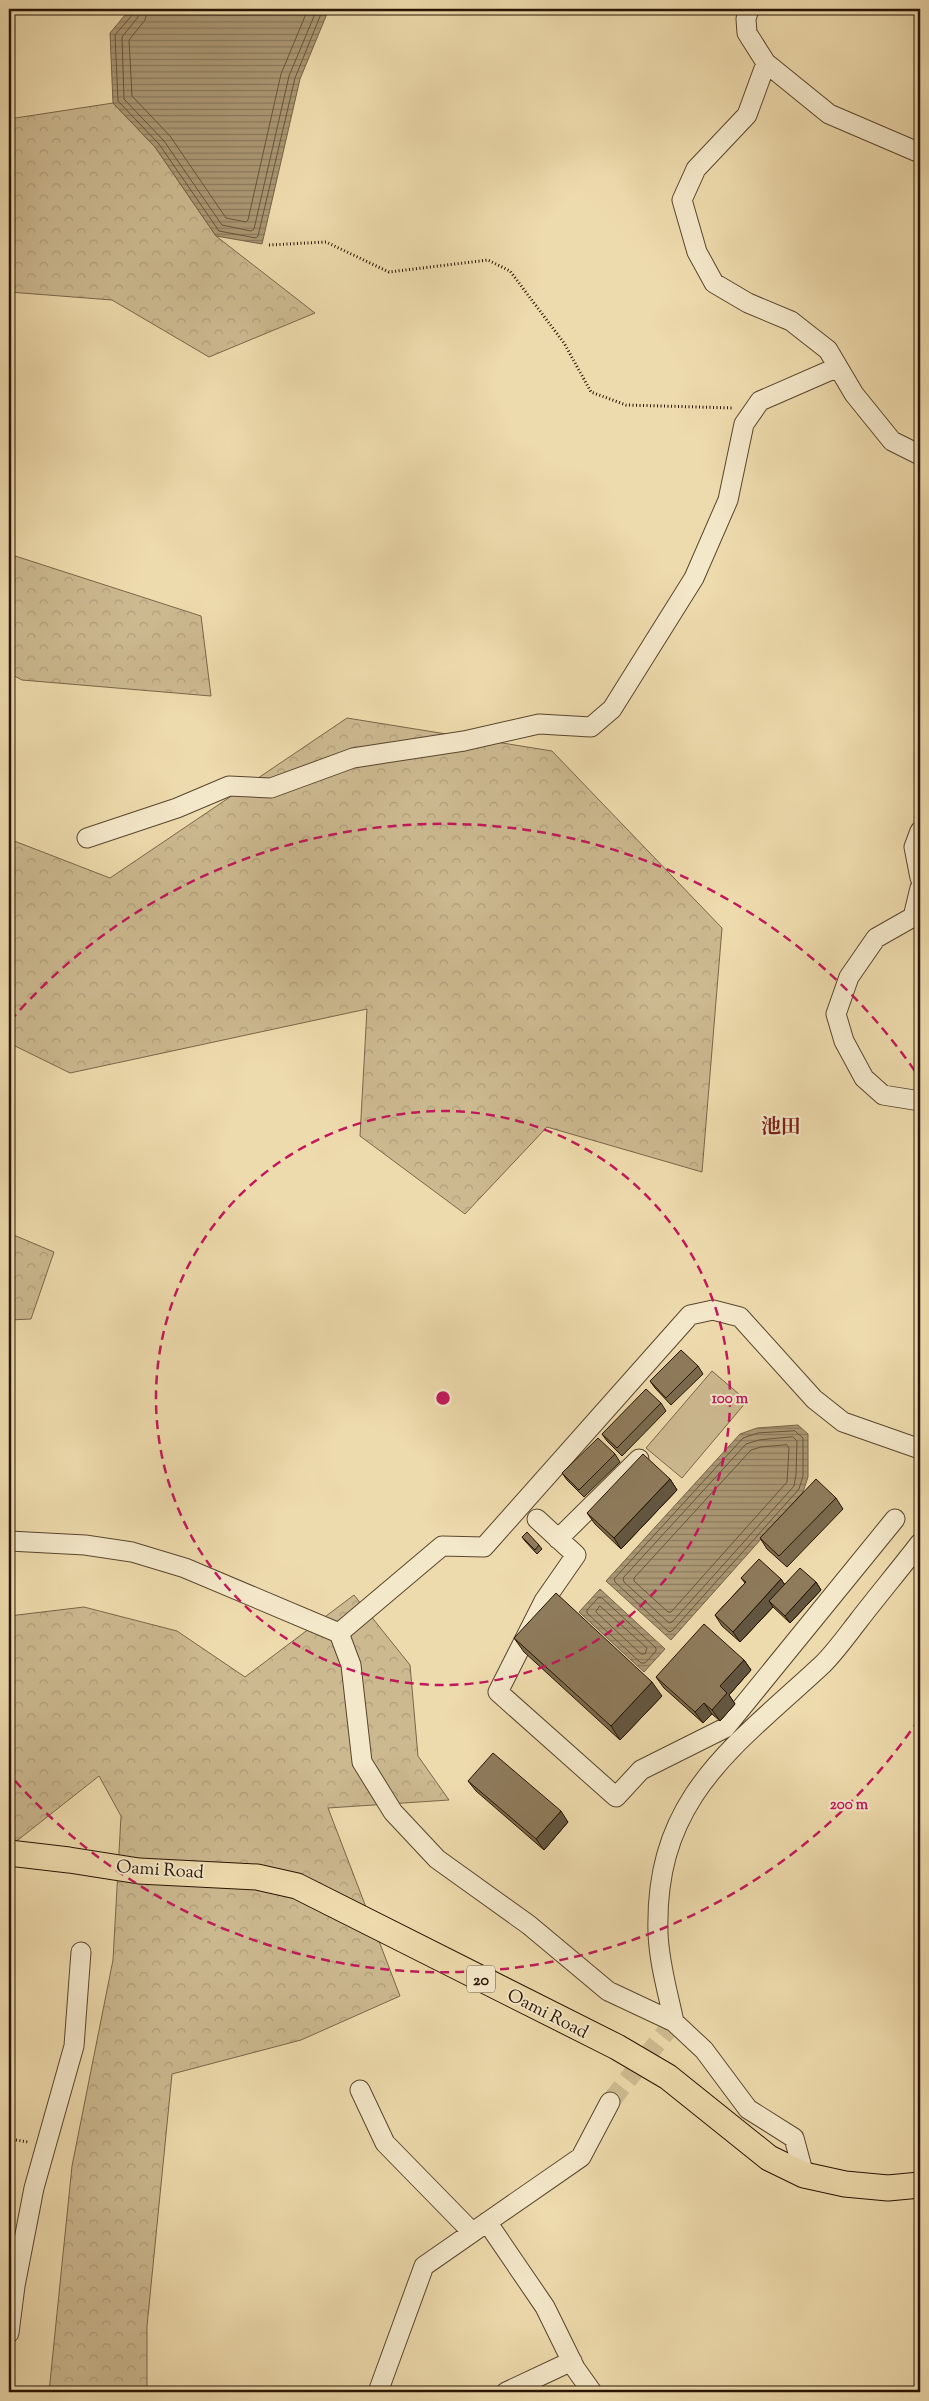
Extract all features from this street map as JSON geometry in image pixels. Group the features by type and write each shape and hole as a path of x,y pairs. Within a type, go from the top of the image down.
{"main road":[{"name":"Oami Road","path":"9,1854 52,1857 139,1871 257,1877 297,1886 616,2047 668,2077 769,2158 804,2175 845,2184 888,2188 920,2184"}],"street":[{"path":"750,9 746,19 747,33 766,63 829,114 920,153"},
{"path":"766,63 747,115 696,169 682,200 697,252 714,283 748,303 791,321 828,350 854,394 892,441 920,455"},
{"path":"87,838 177,808 229,786 271,788 353,758 464,741 539,724 591,727 612,709 694,578 728,500 744,424 754,409 760,401 838,367"},
{"path":"920,831 914,847 920,878"},
{"path":"920,888 913,917 876,938 849,977 836,1014 844,1041 864,1078 883,1095 920,1101"},
{"path":"338,1634 442,1546 484,1547 690,1315 713,1310 740,1317 814,1398 843,1422 920,1449"},
{"path":"558,1539 639,1459"},
{"path":"537,1519 576,1555 544,1601 498,1692 616,1798 641,1770 725,1728 895,1519"},
{"path":"9,1541 85,1545 132,1552 186,1568 338,1634 350,1665 362,1762 394,1812 438,1859 529,1926 608,1991 674,2022 704,2050 748,2109 794,2138 804,2175"},
{"path":"674,2022 662,1966 658,1933 659,1882 670,1842 687,1802 714,1766 765,1714 824,1662 920,1543"},
{"path":"750,1697 765,1714"},
{"path":"9,2333 15,2286 34,2188 74,2046 81,1952"},
{"path":"360,2090 385,2143 480,2227 545,2306 572,2361 592,2392"},
{"path":"378,2392 424,2266 581,2157 610,2102"},
{"path":"506,2392 572,2361"}],"path":[{"path":"269,245 326,242 389,272 488,260 510,271 564,343 591,392 626,405 754,409"}],"green space":[{"path":"113,103 155,147 216,236 315,313 209,357 112,300 9,292 9,119"},
{"path":"9,554 201,616 211,696 22,680 9,673"},
{"path":"347,718 552,751 722,928 702,1172 547,1127 465,1214 360,1136 367,1009 70,1073 9,1043 9,839 110,878"},
{"path":"9,1233 54,1252 31,1319 9,1320"},
{"path":"712,1371 747,1401 682,1478 646,1448"},
{"path":"354,1595 410,1665 418,1756 449,1800 328,1808 400,1996 301,2040 172,2074 147,2326 147,2392 49,2392 72,2166 113,1960 121,1816 99,1776 9,1847 9,1616 84,1607 177,1631 245,1677"}],"water":[{"path":"130,9 329,9 300,79 262,244 216,236 155,147 113,103 110,33"},
{"path":"798,1425 808,1434 808,1477 803,1492 671,1640 606,1581 740,1434 757,1428"},
{"path":"600,1589 665,1649 644,1672 579,1612"}],"building":[{"path":"681,1350 698,1366 666,1398 650,1381"},
{"path":"646,1389 661,1403 617,1448 602,1434"},
{"path":"598,1438 615,1454 579,1490 562,1473"},
{"path":"643,1454 670,1479 614,1538 587,1513"},
{"path":"816,1479 836,1498 779,1556 760,1538"},
{"path":"527,1532 539,1545 535,1550 522,1537"},
{"path":"759,1559 781,1579 733,1632 715,1615 746,1582 741,1578"},
{"path":"800,1568 816,1582 785,1616 769,1601"},
{"path":"556,1593 652,1682 611,1726 514,1638"},
{"path":"704,1624 744,1660 720,1686 727,1693 712,1710 704,1703 695,1712 656,1677"},
{"path":"493,1753 561,1811 536,1839 468,1781"}],"tunnel":[{"path":"610,2102 674,2022"}],"district":[{"name":"池田","path":"781,1126"}]}
